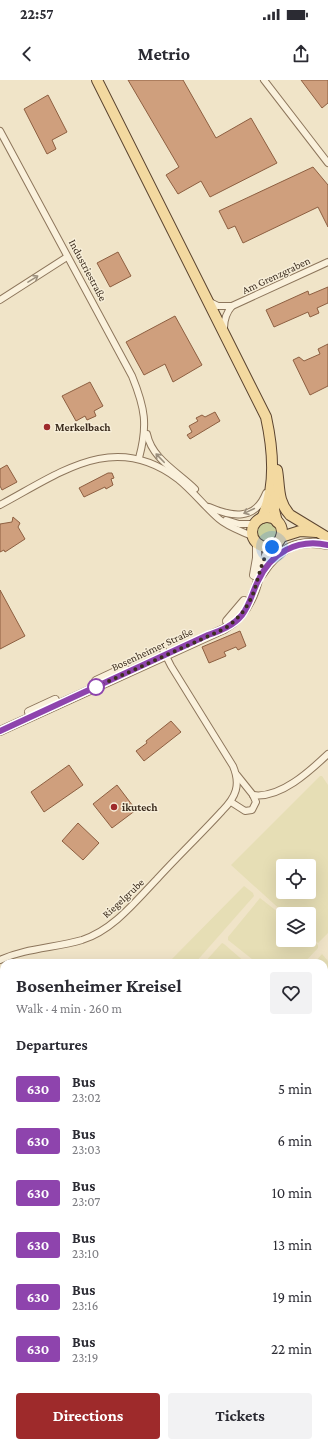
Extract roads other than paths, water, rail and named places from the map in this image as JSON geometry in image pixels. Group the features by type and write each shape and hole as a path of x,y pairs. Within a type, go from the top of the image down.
{"main road":[{"path":"97,80 210,302 266,417 278,492 282,504 290,515 320,533"},
{"path":"274,468 269,498 258,521 252,527 254,540 262,547 272,547 281,537 300,531 320,533"},
{"path":"274,468 274,510 281,537"},
{"path":"258,521 270,518 278,523 320,533"}],"street":[{"path":"264,80 328,162"},
{"name":"Industriestraße","path":"0,131 132,376 140,394 149,444 157,456 183,477 202,497 206,505"},
{"path":"0,300 67,257"},
{"name":"Am Grenzgraben","path":"232,306 328,262"},
{"path":"210,302 218,306 232,306"},
{"path":"224,332 224,320 227,312 232,306"},
{"name":"Industriestraße","path":"139,458 145,438 145,425"},
{"path":"0,505 59,473 84,462 109,457 139,458 179,479 225,524 254,540"},
{"path":"206,505 225,514 240,515 248,513 258,507 264,500 274,468"},
{"path":"206,505 231,523 258,521"},
{"name":"Bosenheimer Straße","path":"0,731 224,624 242,605 251,586 256,564 254,540"},
{"path":"257,582 275,557 284,549 295,545 308,543 328,544"},
{"name":"Bosenheimer Straße","path":"0,726 164,653 224,629 232,624 247,607 267,552 272,547"},
{"path":"164,653 237,775 253,795 256,802 252,810 245,812 231,802"},
{"path":"253,795 261,796 276,791 294,782 308,773 328,754"},
{"name":"Riegelgrube","path":"2,959 12,954 82,940 100,932 117,919 231,802 235,796 237,775"}],"place":[{"name":"Merkelbach","path":"47,427"},
{"name":"ikutech","path":"114,807"}]}
